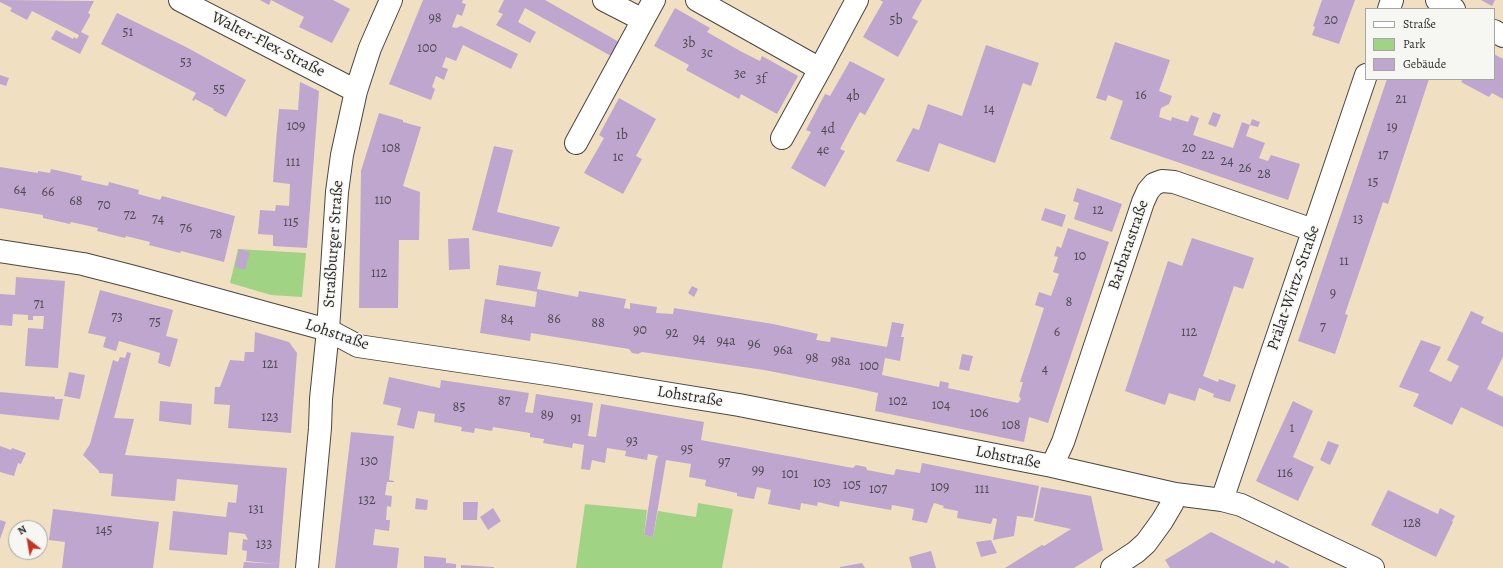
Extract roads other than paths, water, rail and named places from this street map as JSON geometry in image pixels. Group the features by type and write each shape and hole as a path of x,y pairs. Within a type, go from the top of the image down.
{"street":[{"name":"Walter-Flex-Straße","path":"180,0 356,91"},
{"name":"Straßburger Straße","path":"307,568 341,162 356,91 370,48 391,0"},
{"path":"604,0 643,20"},
{"path":"576,143 654,0"},
{"path":"697,0 820,68"},
{"path":"782,138 857,0"},
{"path":"1437,0 1452,8"},
{"name":"Prälat-Wirtz-Straße","path":"1222,500 1365,78"},
{"name":"Barbarastraße","path":"1052,466 1063,442 1143,202 1148,191 1154,184 1162,181 1174,182 1313,230"},
{"name":"Lohstraße","path":"0,251 83,264 328,330 358,346 554,375 738,405 1052,466 1175,494 1241,504 1373,568"},
{"path":"1112,568 1136,552 1146,543 1162,522 1172,504 1175,494"}]}
